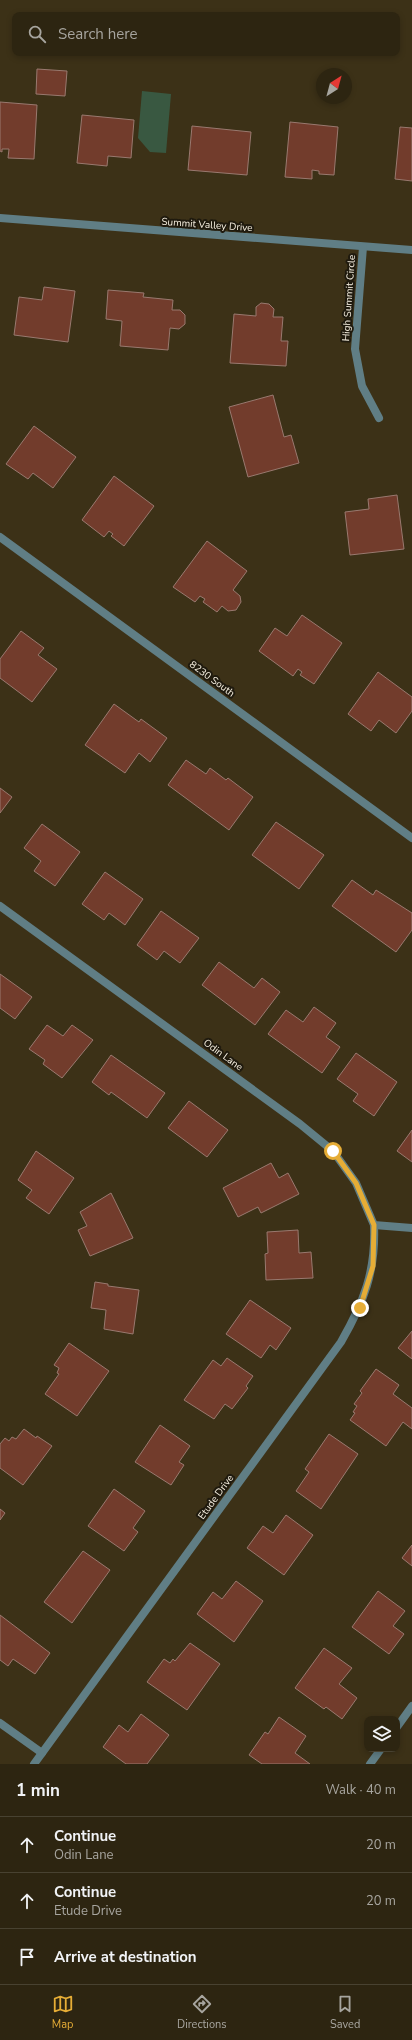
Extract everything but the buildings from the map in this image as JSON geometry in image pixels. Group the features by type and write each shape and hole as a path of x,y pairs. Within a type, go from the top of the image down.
{"street":[{"name":"Summit Valley Drive","path":"0,218 412,250"},
{"name":"High Summit Circle","path":"363,247 355,350 362,386 379,418"},
{"name":"8230 South","path":"0,537 412,838"},
{"name":"Odin Lane","path":"0,906 300,1124 333,1151 356,1183 374,1225"},
{"path":"374,1225 412,1228"},
{"name":"Etude Drive","path":"34,1764 341,1342 360,1308 373,1266 374,1225"},
{"path":"400,1723 412,1706"},
{"path":"0,1723 42,1753"},
{"path":"370,1764 379,1752"}],"green space":[{"path":"142,91 171,94 166,153 150,152 138,138"}],"route":[{"path":"333,1151 356,1183 374,1225 375,1235 373,1266 360,1308"}]}
